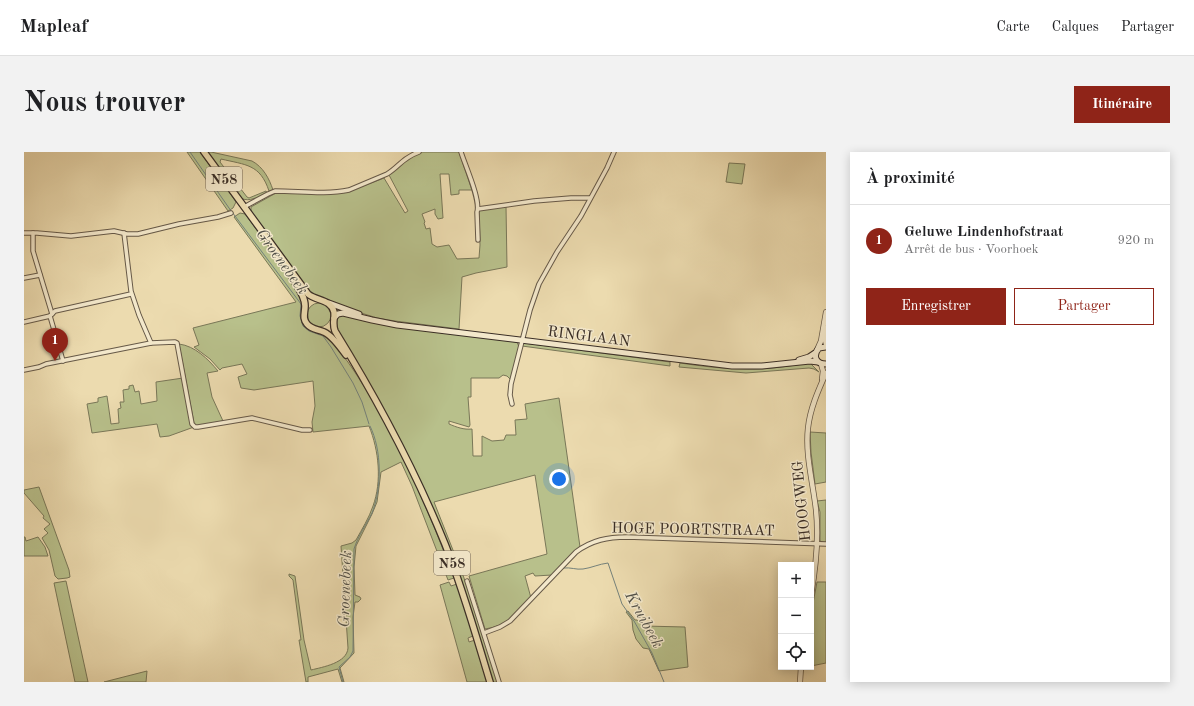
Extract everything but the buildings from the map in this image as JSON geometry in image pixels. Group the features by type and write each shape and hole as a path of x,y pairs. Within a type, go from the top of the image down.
{"main road":[{"name":"N58","path":"204,152 308,294 313,298 321,300"},
{"name":"N58","path":"280,257 303,297 305,308"},
{"path":"315,300 327,302 334,312 333,319 327,328 317,330 308,326 304,316 305,308 310,302 315,300"},
{"name":"RINGLAAN","path":"327,302 387,323"},
{"name":"RINGLAAN","path":"333,319 338,314 343,313 387,323 732,366 762,366 810,362 822,364"},
{"name":"N58","path":"333,319 335,332 388,422 416,477 458,579 490,682"},
{"name":"N58","path":"317,330 325,332 359,371"},
{"name":"RINGLAAN","path":"788,364 809,357 821,347 826,345"},
{"path":"816,352 815,356 822,364"}],"street":[{"path":"244,207 272,192 320,192 349,190 387,174 392,171 402,160 419,152"},
{"path":"461,152 475,193 478,209 478,240"},
{"path":"512,404 510,395 511,384 530,310 539,284 546,270 581,216 614,152"},
{"path":"478,209 542,200 590,198"},
{"path":"24,233 72,236 109,232 138,234 231,213"},
{"path":"33,233 34,251 63,361"},
{"path":"124,233 132,294 151,343"},
{"path":"24,278 40,275"},
{"path":"24,322 51,315 55,311 132,294"},
{"path":"816,352 821,341 826,312"},
{"path":"826,320 826,345"},
{"path":"24,370 151,343 175,342 177,343 192,424 195,426 198,427 252,418 302,430 310,430"},
{"path":"821,385 823,371 822,364"},
{"name":"HOOGWEG","path":"814,578 818,544 816,511 807,451 808,428 811,412 826,373"},
{"name":"HOGE POORTSTRAAT","path":"484,633 500,627 510,621 576,552 588,544 598,540 614,537 635,537 826,544"},
{"path":"467,581 499,682"},
{"path":"800,682 801,670"}],"green space":[{"path":"187,152 200,152 236,202 233,208 228,211"},
{"path":"207,152 252,161 265,173 273,190 269,191 261,175 251,167 221,159 220,162 247,197 249,198 266,191 267,193 247,200 241,198"},
{"path":"421,152 459,152 472,190 459,190 459,194 451,195 449,174 440,174 443,218 438,219 435,214 435,209 422,214 426,229 430,228 432,244 437,247 449,245 457,259 479,258 479,210 506,206 507,267 462,277 459,329 377,318 333,304 310,294 251,212 251,207 276,193 350,191 384,178 405,213 408,211 389,175 408,159"},
{"path":"729,163 745,164 742,184 726,182"},
{"path":"240,213 245,214 296,287 302,301 302,318 307,327 325,336 337,349 348,362 380,413 415,483 454,578 448,580 412,486 401,462 381,472 377,502 356,546 354,567 355,595 361,599 358,602 355,602 353,617 354,653 340,668 344,682 342,682 338,669 308,677 308,682 306,682 299,640 301,640 293,580 289,574 295,576 304,640 311,670 334,664 347,653 348,648 341,546 352,543 356,540 373,506 378,486 378,466 375,446 369,426 313,432 312,422 315,406 313,381 254,390 241,388 238,377 247,374 242,364 222,368 220,370 210,359 194,347 199,345 193,328 296,302 234,217"},
{"path":"319,303 328,306 331,315 328,324 319,327 310,324 307,315 310,306"},
{"path":"341,315 395,327 517,342 519,347 511,380 507,376 503,375 499,378 471,378 471,397 468,397 469,427 449,421 449,424 454,426 463,429 472,429 473,456 482,456 482,436 492,441 504,440 506,435 516,435 515,420 527,419 525,404 559,398 580,547 570,555 552,575 535,576 533,573 525,576 531,598 516,614 505,622 485,629 469,576 547,554 535,475 434,502 464,578 498,682 493,682 457,568 420,479 385,412 334,326 337,318"},
{"path":"524,343 670,362 670,366 522,346"},
{"path":"179,344 196,350 218,371 207,373 212,397 223,421 197,426 194,423"},
{"path":"680,363 720,368 753,369 777,368 810,363 819,372 809,368 746,373 679,367"},
{"path":"183,378 194,427 169,436 160,437 157,424 92,433 87,404 98,402 98,398 107,396 111,424 119,423 118,409 121,408 120,402 124,402 123,390 129,389 129,386 133,385 135,392 139,391 141,404 157,401 156,382"},
{"path":"810,432 826,433 826,482 815,484"},
{"path":"39,487 69,570 70,577 67,578 58,579 55,576 49,550 42,538 48,533 44,529 50,524 43,518 44,516 24,493 24,490"},
{"path":"826,500 826,543 820,541 820,512 817,501"},
{"path":"24,537 26,541 38,537 45,547 48,556 24,556"},
{"path":"66,581 88,682 75,682 54,583"},
{"path":"449,582 451,586 457,584 473,636 468,638 469,642 475,640 487,682 467,682 440,585"},
{"path":"817,582 826,582 826,663 814,665 814,634 814,598"},
{"path":"628,611 635,620 644,626 685,627 688,667 659,671 649,649 643,648 636,639 632,620 626,612"},
{"path":"147,671 146,682 104,682"}],"waterway":[{"name":"Groenebeek","path":"190,152 229,208 301,304 300,316 303,326 309,331 323,336 331,347 353,383 362,402 369,424"},
{"name":"Groenebeek","path":"343,682 339,667 350,657 353,651 354,549 372,513 378,492 379,457 370,426"},
{"name":"Kruibeek","path":"563,568 583,569 608,563 622,604 634,621 652,653 664,682"}],"place":[{"name":"Geluwe Lindenhofstraat","path":"55,361"}]}
